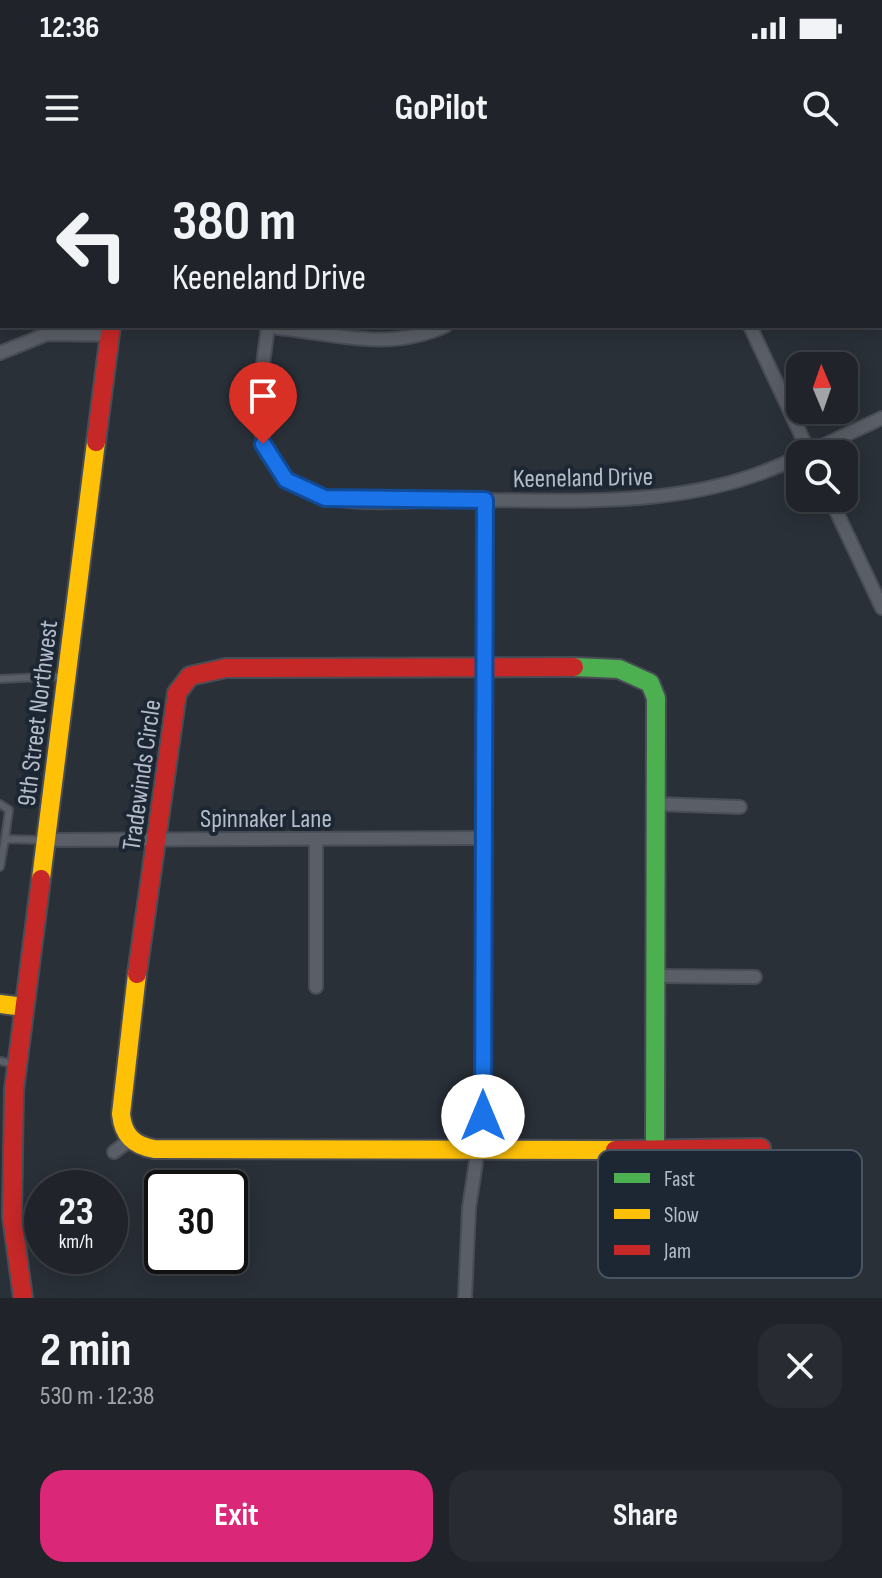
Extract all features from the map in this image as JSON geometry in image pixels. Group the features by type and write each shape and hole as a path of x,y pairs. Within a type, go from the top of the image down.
{"street":[{"name":"Keeneland Drive","path":"268,328 259,426 267,453 286,480 311,494 338,500 656,499 724,487 763,475 786,464"},
{"path":"285,328 396,341 423,336 441,328"},
{"path":"751,328 800,440"},
{"path":"0,353 47,334 111,330"},
{"name":"9th Street Northwest","path":"23,1298 11,1183 9,1063 24,1007 111,330"},
{"name":"Keeneland Drive","path":"836,440 882,418"},
{"path":"465,1298 469,1208 483,1116 485,500"},
{"path":"837,512 882,608"},
{"name":"Tradewinds Circle","path":"130,1140 122,1129 121,1114 140,947 159,839 177,693 190,676 226,668 619,669 645,678 656,698 655,1147"},
{"path":"657,804 740,807"},
{"name":"Spinnaker Lane","path":"46,840 485,838"},
{"path":"316,840 316,987"},
{"path":"656,976 755,977"},
{"path":"0,1004 24,1007"},
{"path":"114,1152 130,1140 154,1149 761,1148"}],"lane":[{"path":"0,679 68,676"},
{"path":"0,804 9,810 0,867"},
{"path":"5,839 46,840"}],"traffic: fast":[{"path":"574,667 619,669 650,683 656,698 655,1147"}],"traffic: slow":[{"path":"41,879 96,442"},
{"path":"137,974 121,1114 127,1133 135,1142 147,1147 615,1150"},
{"path":"0,1004 24,1007"}],"traffic: jam":[{"path":"96,442 111,328"},
{"path":"137,974 177,693 190,676 226,668 574,667"},
{"path":"23,1298 12,1216 14,1090 41,879"},
{"path":"615,1150 761,1148"}],"route":[{"path":"263,444 286,480 303,491 325,498 485,500 483,1116"}]}
